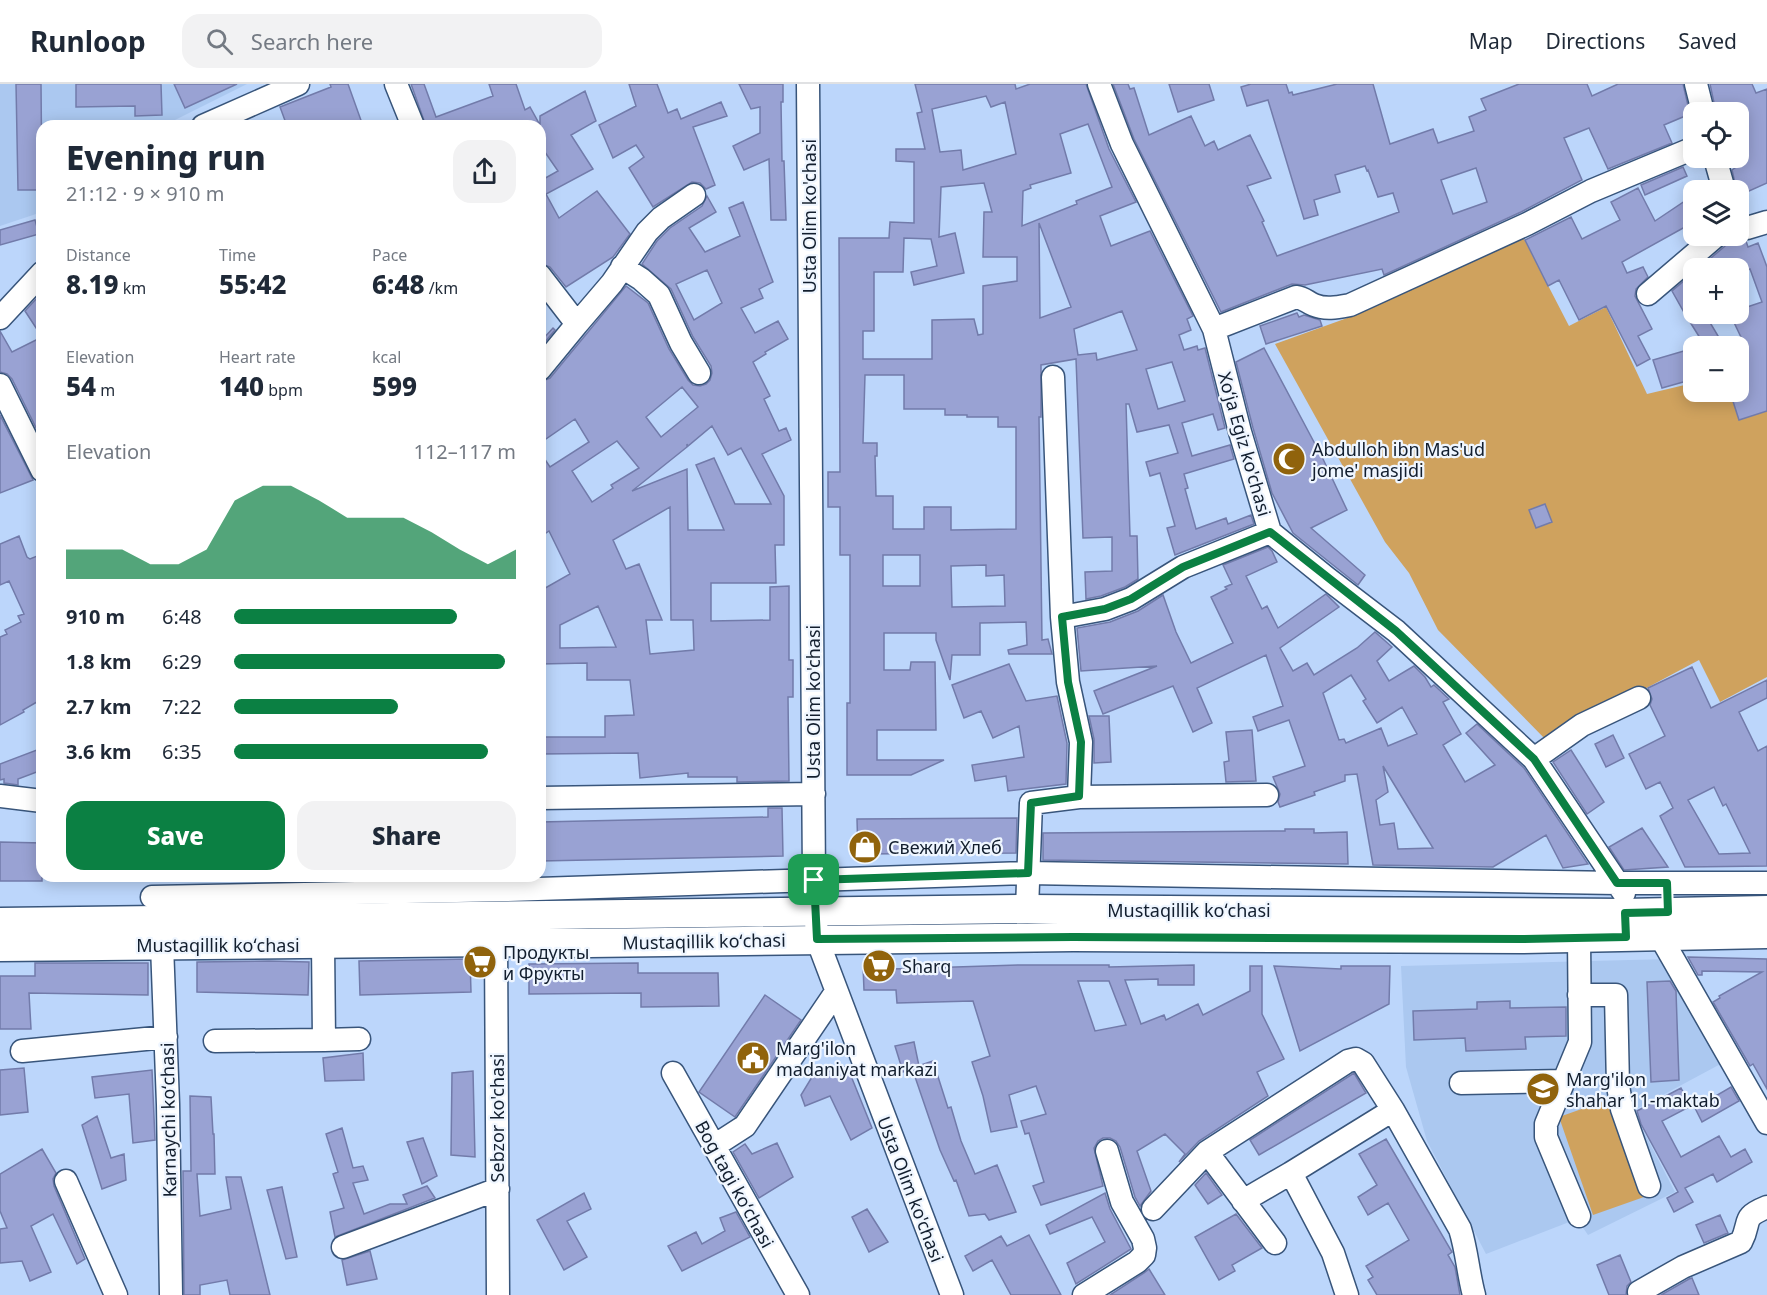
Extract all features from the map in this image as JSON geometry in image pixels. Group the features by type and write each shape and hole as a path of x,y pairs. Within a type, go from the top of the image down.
{"main road":[{"name":"Mustaqillik koʻchasi","path":"0,922 278,896 507,894 815,912 1090,909 1629,920 1767,934"},
{"name":"Mustaqillik koʻchasi","path":"1664,924 1767,910"},
{"name":"Mustaqillik koʻchasi","path":"0,947 1073,937 1579,938 1629,920"}],"street":[{"path":"217,120 298,84"},
{"path":"396,84 411,120"},
{"name":"Usta Olim ko'chasi","path":"808,84 814,880 817,939 952,1295"},
{"name":"Xoʻja Egiz ko'chasi","path":"1099,84 1122,144 1214,329 1240,432 1270,532 1396,631 1534,759 1617,883 1629,920"},
{"path":"1696,84 1700,102"},
{"path":"1214,329 1296,297 1304,298 1316,306 1333,308 1350,305 1527,224 1592,191 1683,153"},
{"path":"546,362 647,232 661,218 694,195"},
{"path":"1749,227 1767,222"},
{"path":"1648,294 1704,246"},
{"path":"622,267 641,279 659,295 681,343 699,372"},
{"path":"0,318 36,279"},
{"path":"546,284 577,324"},
{"path":"1053,377 1062,617 1068,682 1081,742 1079,796"},
{"path":"0,385 36,458"},
{"path":"1062,617 1105,609 1131,599 1183,567 1270,532"},
{"path":"1534,759 1582,725 1639,698"},
{"path":"546,798 814,794"},
{"path":"1027,909 1031,803 1079,796 1267,795"},
{"path":"0,796 36,800"},
{"path":"507,894 1028,873 1617,883 1767,883"},
{"path":"1090,874 1090,909"},
{"path":"1667,883 1664,924 1767,1123"},
{"path":"152,897 278,896"},
{"path":"1579,938 1580,1042 1545,1124 1546,1137 1580,1216"},
{"name":"Sebzor ko'chasi","path":"495,942 498,1295"},
{"path":"322,944 324,1040"},
{"name":"Karnaychi koʻchasi","path":"162,945 168,1104 171,1295"},
{"path":"714,1146 745,1126 836,992"},
{"path":"1579,995 1617,995 1618,1086 1622,1109 1649,1186"},
{"path":"22,1051 166,1037"},
{"path":"215,1041 359,1039"},
{"path":"1153,1209 1207,1152 1347,1061 1356,1059 1364,1063 1393,1110 1460,1229 1467,1250 1468,1274 1474,1295"},
{"name":"Bog tagi koʻchasi","path":"672,1073 798,1295"},
{"path":"1461,1083 1564,1080"},
{"path":"1243,1201 1393,1110"},
{"path":"1084,1295 1137,1262 1144,1255 1143,1239 1122,1202 1107,1151"},
{"path":"1207,1152 1275,1243"},
{"path":"1291,1173 1333,1252 1347,1295"},
{"path":"66,1181 116,1295"},
{"path":"343,1247 498,1189"},
{"path":"1639,1292 1683,1267 1741,1242 1752,1213 1767,1206"}],"shaded area":[{"path":"0,84 247,84 175,120 36,120 36,214 0,226"},
{"path":"1522,235 1569,326 1606,307 1647,394 1683,385 1683,402 1749,402 1749,381 1767,364 1767,677 1720,702 1699,660 1547,741 1438,630 1409,573 1385,542 1275,344 1350,317"},
{"name":"Marg'ilon shahar 11-maktab","path":"1669,959 1728,1060 1633,1111 1675,1192 1588,1235 1577,1219 1486,1254 1427,1141 1406,1067 1401,966"},
{"path":"1610,1099 1644,1197 1593,1215 1559,1117"}],"building":[{"path":"16,84 41,84 41,120 36,120 36,190 18,190"},
{"path":"76,84 161,84 162,115 135,116 135,106 76,107"},
{"path":"174,84 237,84 185,108"},
{"path":"330,84 348,84 361,120 285,120 280,107 331,87"},
{"path":"411,84 424,84 436,117 493,96 489,84 516,84 525,110 530,107 537,120 424,120"},
{"path":"629,84 657,84 668,113 677,109 681,119 721,102 727,116 693,127 715,185 706,189 700,183 692,182 653,207 629,168 644,157 636,145 613,158 599,125 636,106"},
{"path":"739,84 783,84 782,161 784,161 786,220 771,220 769,159 744,170 733,146 760,133 760,107 751,109"},
{"path":"915,84 1015,84 1016,89 1030,84 1086,84 1109,149 1136,202 1100,216 1111,246 1150,231 1193,316 1187,319 1191,330 1179,335 1184,350 1197,346 1198,350 1205,348 1225,428 1218,430 1213,414 1182,423 1192,456 1230,445 1234,459 1184,474 1188,488 1185,489 1196,529 1226,518 1228,524 1251,515 1254,524 1175,555 1167,528 1175,526 1160,473 1150,476 1146,462 1178,453 1169,425 1137,432 1129,404 1126,404 1130,536 1137,536 1138,579 1125,587 1086,599 1085,572 1112,571 1112,537 1083,538 1076,359 1041,365 1041,417 1039,417 1042,640 1048,639 1052,654 1009,654 1008,650 1027,645 1026,622 980,623 980,655 952,655 950,680 936,640 936,633 884,633 884,670 910,670 911,662 935,662 936,730 877,730 877,760 944,760 911,775 847,775 847,703 850,703 850,555 840,555 840,507 828,507 828,472 840,472 839,238 889,238 890,222 914,223 914,162 896,161 896,149 925,149 917,113 922,112","holes":["986,96 991,107 1005,102 1016,154 963,170 961,150 940,152 932,109","1088,124 1112,187 1022,226 1023,191 1031,188 1030,185 1071,173 1060,134","984,183 992,212 984,212 983,257 1017,257 1017,281 983,286 983,334 978,335 974,319 932,320 932,359 863,359 863,331 874,331 874,272 903,272 904,238 931,239 937,266 911,272 914,285 964,273 955,233 939,237 941,187","1039,223 1071,307 1040,318","1122,311 1137,350 1097,360 1096,353 1078,355 1074,329","1172,362 1185,401 1158,409 1146,369","865,375 904,375 904,409 945,409 945,415 998,417 998,427 1016,427 1016,529 951,530 951,507 924,507 924,529 893,529 893,496 876,496 877,443 863,443","883,555 920,555 920,586 883,586","986,565 986,576 1004,575 1005,606 952,607 951,566"]},
{"path":"1113,84 1128,84 1130,89 1134,88 1149,135 1191,116 1205,146 1214,141 1218,150 1250,135 1271,178 1247,186 1264,221 1262,222 1277,256 1399,212 1393,193 1378,197 1365,166 1335,175 1340,192 1314,200 1318,215 1304,219 1268,100 1247,106 1241,87 1251,84 1286,84 1289,93 1292,92 1293,95 1337,84 1373,84 1390,144 1433,129 1438,143 1474,131 1469,117 1486,110 1481,99 1519,84 1587,84 1592,96 1618,84 1683,84 1687,102 1683,102 1683,117 1664,125 1672,143 1608,169 1589,128 1564,138 1582,180 1521,212 1384,275 1382,269 1305,285 1292,284 1221,312 1134,139","holes":["1476,168 1487,202 1453,214 1441,180"]},
{"path":"1169,84 1209,84 1214,100 1178,112"},
{"path":"1710,84 1752,84 1756,93 1767,89 1767,183 1749,191 1749,180 1734,180 1732,170 1749,168 1749,102 1714,102"},
{"path":"585,91 596,121 571,135 593,169 546,194 546,178 558,171 546,154 546,120 540,120 540,116"},
{"path":"1683,167 1687,176 1645,195 1641,185"},
{"path":"1638,188 1655,221 1683,202 1683,228 1622,262 1627,273 1643,267 1648,277 1636,289 1635,296 1652,329 1638,336 1650,359 1637,366 1606,306 1579,320 1559,280 1548,286 1525,240 1571,217 1582,239 1620,220 1611,202"},
{"path":"597,191 630,234 613,257 566,287 550,267 546,265 546,194 559,218"},
{"path":"707,196 716,212 689,228 705,252 740,236 729,208 743,202 773,282 759,289 763,298 741,308 755,333 778,321 788,339 753,362 770,396 764,399 779,431 786,428 791,440 762,454 784,496 784,545 775,545 776,583 711,583 711,621 770,620 770,587 789,586 789,660 793,660 793,697 788,697 789,781 737,782 737,777 688,777 688,773 640,778 638,753 546,754 546,737 605,737 605,716 634,715 630,680 587,680 587,663 546,664 546,588 570,574 549,531 546,533 546,461 550,467 589,442 575,419 546,439 546,380 550,378 626,286 648,303 669,349 688,380 693,385 700,386 710,380 711,366 693,337 671,289 642,264 657,241 670,228 702,206","holes":["707,270 722,303 694,320 676,284","682,387 698,407 661,437 646,417","712,426 728,455 741,448 771,504 735,504 714,458 696,465 724,530 688,530 687,469 632,491","617,441 639,468 611,485 613,488 592,502 572,471","670,507 671,620 693,620 694,650 650,654 646,620 662,620 639,564 626,569 613,540","598,606 616,647 560,648 560,625"]},
{"path":"35,220 36,224 36,235 0,245 0,230"},
{"path":"1758,243 1767,267 1767,411 1739,420 1733,402 1749,402 1749,336 1740,336 1735,324 1749,324 1749,306 1762,302 1749,269 1749,258 1711,258 1725,246 1748,247"},
{"path":"1683,282 1683,310 1672,291"},
{"path":"36,299 36,328 25,311"},
{"path":"1297,313 1299,317 1304,315 1320,320 1322,326 1266,344 1260,326"},
{"path":"1691,324 1711,324 1718,336 1699,336"},
{"path":"553,328 555,330 546,341 546,336"},
{"path":"0,331 12,352 36,340 36,428 12,379 0,372"},
{"path":"1264,348 1323,459 1347,510 1311,528 1365,575 1358,585 1293,533 1272,493 1236,362"},
{"path":"1683,351 1683,382 1662,388 1653,360"},
{"path":"0,415 33,480 0,493"},
{"path":"1545,504 1552,522 1536,528 1529,510"},
{"path":"19,536 27,557 30,559 36,556 36,702 0,725 0,637 7,634 5,630 21,622 18,616 24,614 9,581 0,585 0,544"},
{"path":"1268,547 1272,551 1277,562 1246,576 1262,609 1267,606 1278,628 1326,594 1339,607 1280,648 1293,671 1307,663 1314,675 1357,648 1375,632 1392,647 1377,661 1389,681 1414,666 1431,687 1434,685 1449,699 1443,702 1461,734 1443,745 1465,782 1495,765 1466,733 1477,724 1524,768 1588,864 1563,868 1546,835 1493,867 1373,865 1357,774 1345,775 1345,781 1314,792 1315,795 1280,807 1278,802 1280,794 1273,777 1305,766 1289,720 1258,731 1253,717 1283,706 1266,655 1197,688 1212,723 1193,732 1173,686 1103,714 1094,691 1157,666 1081,671 1077,628 1110,622 1138,611 1163,595 1176,632 1191,663 1233,643 1211,597 1232,584 1223,565","holes":["1351,675 1366,699 1363,701 1377,723 1402,707 1417,734 1388,746 1381,728 1346,743 1344,739 1339,740 1323,693","1383,766 1420,827 1433,848 1398,849 1394,823 1380,825 1376,800 1388,792"]},
{"path":"1009,664 1026,701 1057,696 1067,743 1066,784 1008,791 1006,776 975,781 972,765 1024,757 1019,726 993,738 981,711 964,718 952,685"},
{"path":"1692,667 1711,708 1767,680 1767,698 1739,712 1758,751 1767,746 1767,866 1685,867 1660,816 1673,808 1660,782 1646,789 1629,754 1665,736 1650,705 1652,699 1648,688","holes":["1714,787 1723,806 1726,804 1750,853 1719,854 1688,800"]},
{"path":"1089,716 1109,716 1111,762 1094,763 1094,739"},
{"path":"1252,730 1256,781 1226,782 1224,762 1229,761 1226,732"},
{"path":"1613,735 1624,758 1606,767 1595,744"},
{"path":"36,750 36,772 18,779 18,785 4,783 4,779 0,780 0,764"},
{"path":"1571,750 1604,802 1587,814 1553,762"},
{"path":"768,808 782,808 783,856 546,861 546,822 768,817"},
{"path":"1017,818 1016,853 858,854 857,819"},
{"path":"1642,828 1668,867 1624,870 1609,847"},
{"path":"1285,829 1314,829 1314,833 1347,832 1348,864 1043,860 1043,833 1285,831"},
{"path":"0,842 36,843 36,881 0,881"},
{"path":"1688,957 1767,959 1767,1089 1753,1064 1750,1066 1713,1002 1720,998 1719,996 1762,972 1702,971 1702,975 1698,975"},
{"path":"470,959 471,992 360,995 359,961"},
{"path":"197,962 309,962 308,995 197,992"},
{"path":"35,963 148,963 148,995 29,993 31,1029 0,1029 0,976 35,976"},
{"path":"638,963 638,973 718,973 719,1006 641,1007 641,993 529,994 529,964"},
{"path":"893,965 893,969 1019,965 1109,965 1109,967 1194,965 1194,985 1158,985 1158,979 1125,980 1141,1024 1164,1015 1166,1020 1198,1004 1203,1015 1250,991 1250,966 1262,966 1262,1014 1284,1059 1257,1072 1268,1096 1199,1141 1179,1162 1185,1154 1165,1134 1137,1151 1151,1191 1140,1206 1135,1197 1120,1147 1110,1138 1098,1141 1094,1148 1103,1186 1041,1205 1033,1186 1044,1182 1029,1133 1025,1134 1021,1121 1046,1114 1036,1086 1009,1095 1017,1127 991,1132 972,1062 990,1056 973,1001 897,1003 896,990 864,990 863,966","holes":["1078,981 1109,981 1126,1025 1095,1031"]},
{"path":"1274,966 1341,969 1341,966 1390,966 1389,1004 1300,1051"},
{"path":"1670,981 1676,991 1679,1080 1651,1082 1647,982"},
{"name":"Marg'ilon madaniyat markazi","path":"765,995 801,1020 735,1117 699,1092"},
{"path":"1510,1001 1510,1008 1566,1007 1566,1036 1525,1037 1526,1049 1466,1051 1465,1038 1414,1040 1413,1011 1477,1009 1477,1002"},
{"path":"914,1042 919,1066 933,1061 948,1108 951,1107 961,1141 975,1174 997,1165 1016,1212 989,1220 985,1214 969,1216 956,1180 954,1181 940,1150 912,1068 903,1072 895,1046"},
{"path":"363,1053 364,1080 325,1081 323,1058"},
{"path":"847,1066 872,1128 851,1140 830,1096 805,1106 801,1095 812,1077"},
{"path":"24,1068 28,1112 0,1115 0,1070"},
{"path":"152,1070 155,1140 133,1143 129,1094 95,1098 92,1077"},
{"path":"473,1071 475,1157 451,1155 452,1073"},
{"path":"1354,1073 1366,1093 1259,1155 1250,1140"},
{"path":"1731,1087 1739,1101 1702,1122 1695,1108"},
{"path":"1681,1088 1691,1106 1662,1121 1681,1157 1719,1136 1731,1157 1745,1149 1752,1162 1717,1182 1713,1174 1685,1188 1693,1202 1674,1212 1667,1198 1678,1192 1641,1124 1637,1111"},
{"path":"190,1096 211,1097 215,1174 197,1174 200,1216 231,1209 226,1177 241,1177 270,1295 230,1295 227,1280 200,1285 200,1295 184,1295 183,1171 191,1171"},
{"path":"97,1116 111,1158 124,1154 126,1180 102,1189 82,1125"},
{"path":"342,1128 353,1168 363,1166 368,1180 353,1183 364,1214 390,1204 407,1204 403,1195 427,1186 435,1198 335,1237 330,1212 344,1208 333,1174 338,1172 326,1134"},
{"path":"423,1138 437,1176 422,1184 407,1142"},
{"path":"1386,1139 1452,1252 1448,1255 1455,1267 1460,1295 1377,1295 1368,1280 1373,1277 1366,1266 1409,1240 1388,1203 1368,1215 1358,1197 1377,1185 1359,1154"},
{"path":"777,1143 793,1177 759,1198 733,1152 745,1144 752,1154"},
{"path":"42,1149 56,1173 53,1179 54,1186 85,1259 77,1264 53,1214 31,1226 51,1272 30,1281 22,1261 0,1263 0,1229 7,1228 0,1211 0,1174"},
{"path":"1206,1173 1222,1195 1208,1204 1195,1185"},
{"path":"282,1187 297,1257 286,1259 267,1190"},
{"path":"584,1193 591,1209 567,1221 587,1257 564,1270 537,1220"},
{"path":"1105,1193 1110,1209 1131,1249 1076,1284 1067,1263 1105,1242 1092,1217 1050,1234 1046,1225"},
{"path":"867,1209 888,1242 869,1252 852,1217"},
{"path":"736,1212 750,1237 682,1271 668,1246 696,1232 702,1244 725,1231 720,1218"},
{"path":"1236,1214 1262,1248 1232,1265 1235,1271 1219,1280 1195,1237"},
{"path":"1720,1215 1728,1233 1704,1243 1696,1225"},
{"path":"1029,1235 1061,1295 1011,1295 992,1260 973,1271 965,1256 1001,1236 1007,1246"},
{"path":"370,1251 377,1279 347,1285 342,1260"},
{"path":"1620,1255 1631,1282 1627,1286 1626,1295 1609,1295 1597,1265"},
{"path":"1149,1269 1165,1295 1110,1295 1144,1273"},
{"path":"1692,1278 1699,1295 1661,1295 1689,1279"}],"place":[{"name":"Abdulloh ibn Mas'ud jome' masjidi","path":"1289,459"},
{"name":"Свежий Хлеб","path":"865,847"},
{"name":"Продукты и Фрукты","path":"480,962"},
{"name":"Sharq","path":"879,966"},
{"name":"Marg'ilon madaniyat markazi","path":"753,1058"},
{"name":"Marg'ilon shahar 11-maktab","path":"1543,1089"}],"route":[{"path":"1270,532 1396,631 1534,759 1617,883 1667,883 1668,912 1625,913 1626,937 817,939 814,880 1028,873 1031,803 1079,796 1081,742 1068,682 1062,617 1105,609 1131,599 1183,567 1270,532"}]}
